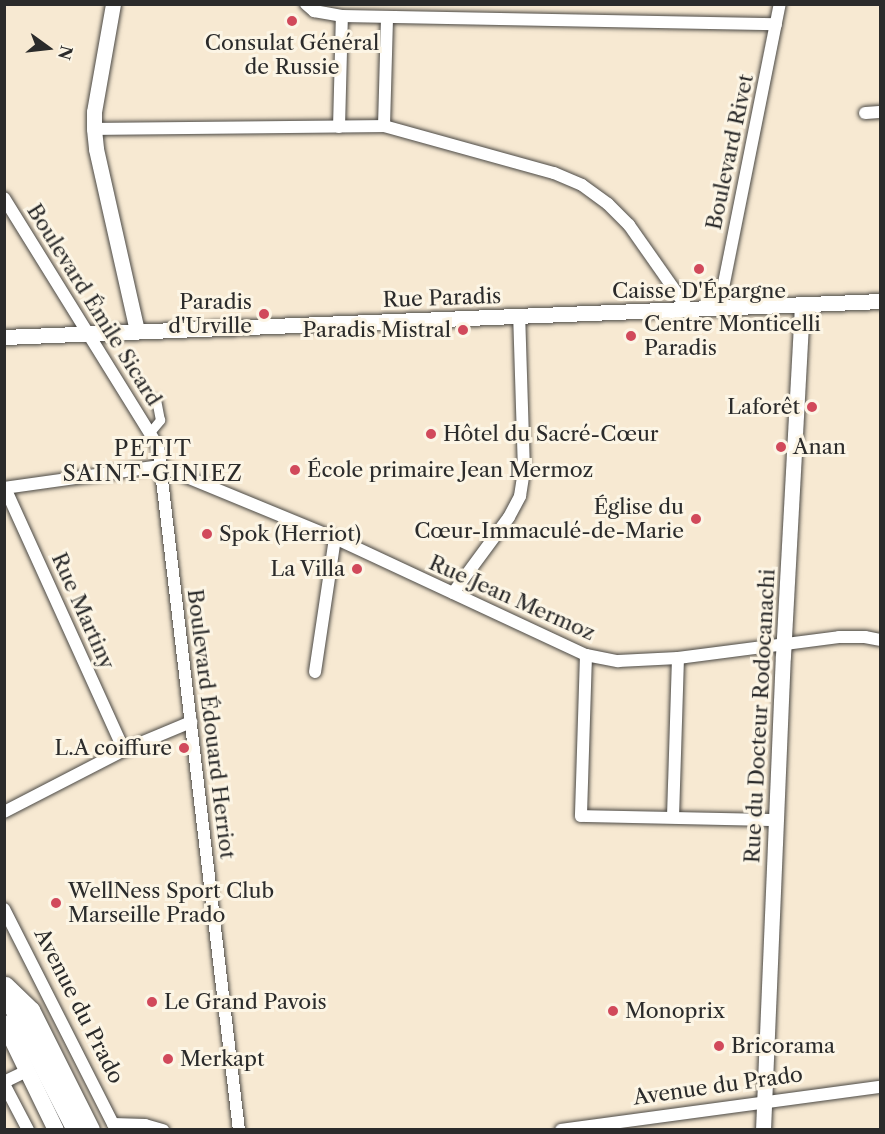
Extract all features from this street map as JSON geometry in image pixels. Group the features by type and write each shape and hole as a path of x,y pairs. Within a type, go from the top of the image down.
{"highway":[{"path":"4,988 69,1130"},
{"path":"4,988 76,1130"}],"main road":[{"name":"Avenue du Prado","path":"4,988 32,1010 92,1130"},
{"path":"4,1023 56,1130"}],"street":[{"path":"113,4 94,112 94,129 96,149 137,331"},
{"path":"306,4 314,12 342,16 364,10 387,17 776,24"},
{"name":"Boulevard Rivet","path":"719,308 780,4"},
{"path":"339,127 342,16"},
{"path":"384,126 387,17"},
{"path":"865,113 880,112"},
{"path":"94,129 384,126 554,173 582,185 608,204 629,225 688,309"},
{"name":"Boulevard Émile Sicard","path":"4,198 150,432 158,446 160,466"},
{"name":"Rue Paradis","path":"4,337 880,301"},
{"name":"Rue du Docteur Rodocanachi","path":"763,1130 784,645 802,305"},
{"path":"453,593 509,517 520,496 524,471 519,316"},
{"path":"150,432 160,420 156,399"},
{"path":"5,488 160,466"},
{"name":"Rue Jean Mermoz","path":"160,466 335,538 586,655 618,661 678,658 839,637 865,637 880,640"},
{"name":"Boulevard Édouard Herriot","path":"160,466 239,1130"},
{"name":"Rue Martiny","path":"5,488 124,750"},
{"path":"315,672 335,538"},
{"path":"586,655 581,816 776,820"},
{"path":"673,817 678,658"},
{"path":"4,812 124,750 191,722"},
{"name":"Avenue du Prado","path":"4,909 113,1125 145,1125 162,1130"},
{"path":"27,1071 4,1083 28,1130"},
{"name":"Avenue du Prado","path":"561,1130 880,1087"}],"place":[{"name":"Consulat Général de Russie","path":"292,21"},
{"name":"Caisse D'Épargne","path":"699,269"},
{"name":"Paradis d'Urville","path":"264,314"},
{"name":"Paradis Mistral","path":"463,330"},
{"name":"Centre Monticelli Paradis","path":"631,336"},
{"name":"Laforêt","path":"812,407"},
{"name":"Hôtel du Sacré-Cœur","path":"431,434"},
{"name":"Anan","path":"781,447"},
{"name":"École primaire Jean Mermoz","path":"295,470"},
{"name":"Église du Cœur-Immaculé-de-Marie","path":"696,519"},
{"name":"Spok (Herriot)","path":"207,534"},
{"name":"La Villa","path":"357,569"},
{"name":"L.A coiffure","path":"184,748"},
{"name":"WellNess Sport Club Marseille Prado","path":"56,903"},
{"name":"Le Grand Pavois","path":"152,1002"},
{"name":"Monoprix","path":"613,1011"},
{"name":"Bricorama","path":"719,1046"},
{"name":"Merkapt","path":"168,1059"}],"district":[{"name":"PETIT SAINT-GINIEZ","path":"153,461"}]}
